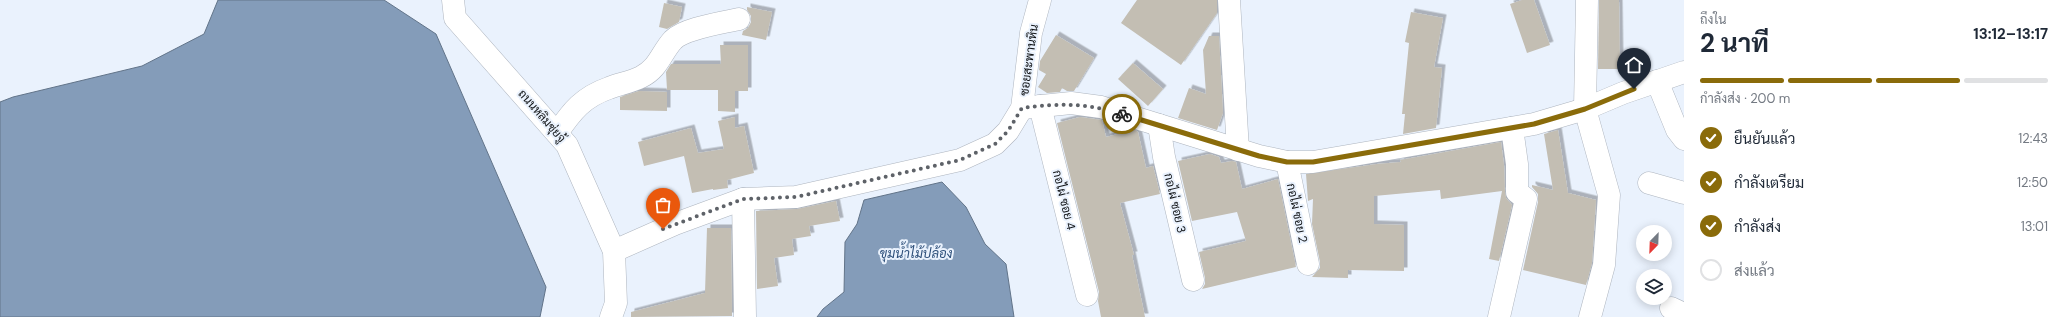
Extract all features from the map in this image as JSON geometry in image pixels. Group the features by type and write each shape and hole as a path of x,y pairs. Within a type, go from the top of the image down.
{"street":[{"name":"ถนนหลิมซุ่ยจู้","path":"452,0 455,18 567,145 614,251 616,303 611,317"},
{"name":"ซอยสะพานหิน","path":"614,251 675,224 743,199 796,197 960,160 995,144 1031,107 1031,33 1040,0"},
{"path":"1230,0 1238,150"},
{"path":"1587,0 1585,109 1609,195 1604,266 1590,317"},
{"path":"557,133 568,117 586,98 608,88 641,77 654,67 672,41 681,34 739,19"},
{"path":"1031,107 1071,103 1100,107 1238,150 1287,162 1313,162 1534,124 1585,109 1623,93 1684,72"},
{"path":"1657,81 1677,130 1684,139"},
{"name":"กอไผ่ ซอย 4","path":"1031,107 1087,295"},
{"name":"กอไผ่ ซอย 3","path":"1159,125 1164,158 1192,280"},
{"path":"1499,317 1526,199 1517,192 1517,164 1512,128"},
{"name":"กอไผ่ ซอย 2","path":"1287,162 1308,264"},
{"path":"1649,183 1684,193"},
{"path":"743,199 745,317"}],"water":[{"path":"218,0 384,0 436,34 546,287 540,317 0,317 0,102 13,97 142,66 204,34"},
{"name":"ขุมน้ำไม้ปล้อง","path":"942,182 966,207 985,244 1006,264 1014,317 817,317 823,309 844,292 845,242 857,224 864,200"}],"building":[{"path":"1137,0 1217,0 1217,13 1181,65 1121,23"},
{"path":"1522,0 1534,0 1550,45 1527,53 1510,4"},
{"path":"1599,0 1619,0 1620,69 1598,69"},
{"path":"664,3 682,7 679,22 667,29 659,27"},
{"path":"747,7 772,12 766,40 742,35 743,31 748,28 751,22 751,16 747,10"},
{"path":"1411,12 1443,18 1434,67 1442,68 1436,128 1403,134 1405,114 1402,114 1409,43 1405,42"},
{"path":"1056,35 1094,58 1074,91 1067,91 1062,88 1060,92 1047,93 1038,87 1046,74 1039,70 1040,61"},
{"path":"1209,36 1219,36 1223,113 1217,130 1178,118 1189,88 1206,94 1203,50"},
{"path":"720,45 748,45 748,91 735,91 735,112 718,111 718,90 667,90 666,72 671,64 721,64"},
{"path":"1133,63 1163,89 1148,106 1118,79"},
{"path":"639,91 667,92 667,111 620,110 620,97"},
{"path":"735,117 735,128 744,126 754,173 727,180 728,188 692,193 684,156 644,166 638,142 691,128 698,153 724,149 718,121"},
{"path":"1080,117 1102,120 1106,137 1135,130 1138,132 1146,168 1153,166 1160,194 1120,203 1134,255 1132,255 1145,317 1101,317 1098,301 1099,292 1057,123"},
{"path":"1558,130 1568,193 1596,200 1592,263 1586,285 1523,270 1538,202 1538,194 1532,185 1553,190 1544,134"},
{"path":"1501,142 1506,198 1512,205 1499,261 1489,259 1502,191 1441,199 1440,190 1374,196 1374,224 1404,225 1404,271 1348,270 1348,278 1312,277 1320,268 1320,262 1312,224 1313,199 1308,201 1306,174 1401,162 1400,160"},
{"path":"1210,154 1219,157 1221,163 1232,161 1236,162 1242,189 1278,179 1296,267 1202,289 1205,284 1205,278 1199,252 1246,241 1237,212 1192,221 1178,161"},
{"path":"836,201 840,221 809,226 811,236 792,239 794,255 774,258 778,286 757,289 756,211 797,209"},
{"path":"707,228 731,228 732,316 631,317 631,312 705,293"}],"way so far":[{"path":"663,229 743,199 796,197 960,160 995,144 1008,131 1022,108 1071,103 1100,107 1122,114"}],"route":[{"path":"1122,114 1259,156 1287,162 1313,162 1534,124 1585,109 1634,89"}]}
